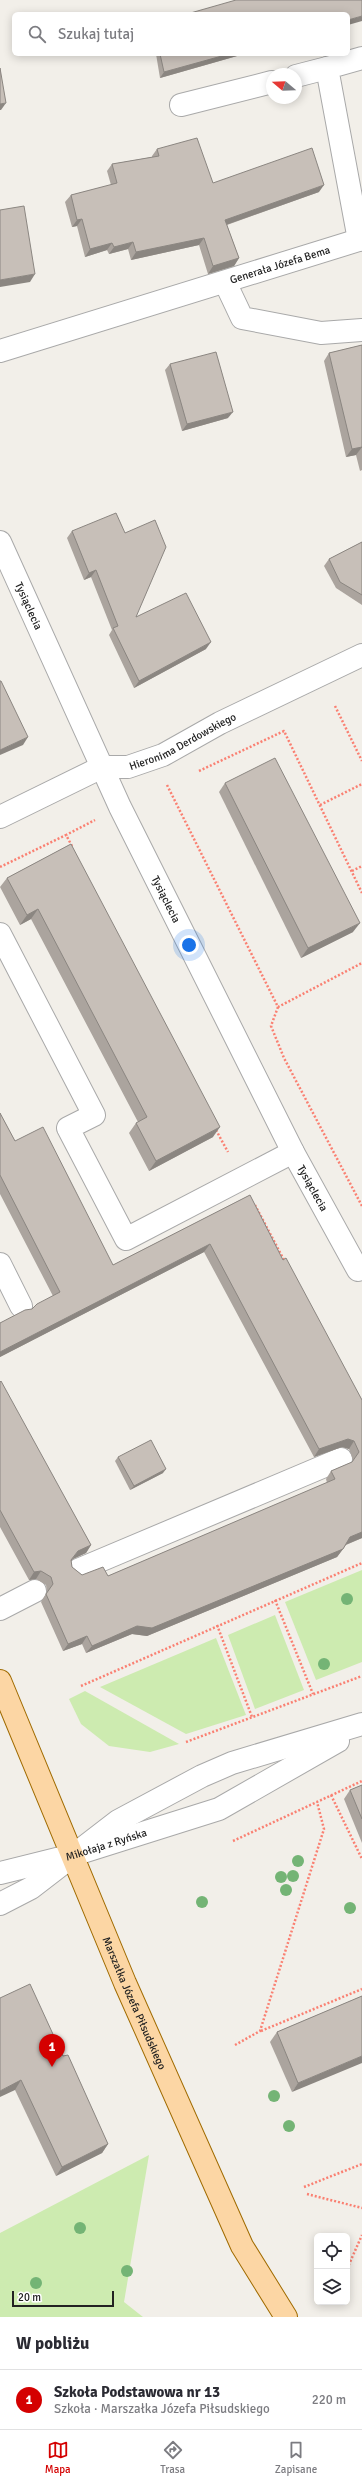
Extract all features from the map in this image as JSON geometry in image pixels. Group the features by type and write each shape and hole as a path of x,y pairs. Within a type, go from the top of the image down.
{"main road":[{"name":"Marszałka Józefa Piłsudskiego","path":"0,1681 125,1983 242,2246 286,2317"}],"street":[{"path":"302,74 362,58"},
{"name":"Generała Józefa Bema","path":"0,352 360,239 326,68"},
{"path":"181,106 266,84"},
{"path":"225,282 242,318 321,332 362,330"},
{"name":"Tysiąclecia","path":"0,542 124,814 293,1152 358,1270"},
{"name":"Hieronima Derdowskiego","path":"0,817 102,767 128,766 163,755 220,724 362,654"},
{"path":"0,934 94,1115 68,1128 126,1239 293,1152"},
{"path":"0,1264 20,1306"},
{"path":"78,1570 341,1459"},
{"path":"0,1609 35,1590"},
{"name":"Mikołaja z Ryńska","path":"73,1855 118,1822 202,1776 232,1763 362,1726"},
{"name":"Mikołaja z Ryńska","path":"73,1855 219,1809 362,1726"},
{"path":"0,1873 73,1855"},
{"path":"0,1904 31,1888 73,1855"}],"path":[{"path":"335,706 362,761"},
{"path":"195,772 284,731 362,893"},
{"path":"161,788 174,782"},
{"path":"320,805 362,784"},
{"path":"167,785 278,1007"},
{"path":"0,867 100,818"},
{"path":"66,835 73,849"},
{"path":"352,871 362,866"},
{"path":"362,963 278,1007 271,1026 284,1058 362,1206"},
{"path":"216,1129 285,1262"},
{"path":"81,1686 217,1625 362,1563"},
{"path":"275,1600 313,1694"},
{"path":"217,1625 252,1717"},
{"path":"186,1742 362,1676"},
{"path":"232,1841 362,1781"},
{"path":"331,1795 362,1859"},
{"path":"260,2031 324,1829 317,1802"},
{"path":"236,2045 260,2031 362,1988"},
{"path":"304,2187 362,2164"},
{"path":"306,2194 362,2208"},
{"path":"350,2262 362,2235"}],"green space":[{"path":"362,1570 362,1662 316,1680 285,1602"},
{"path":"275,1615 304,1690 255,1709 228,1635"},
{"path":"216,1638 246,1715 186,1734 100,1687"},
{"path":"85,1691 179,1744 150,1752 109,1746 81,1724 69,1699"},
{"path":"149,2155 124,2302 143,2317 0,2317 0,2233"}],"building":[{"path":"236,0 362,0 362,16 350,19 350,12 194,12"},
{"path":"160,56 222,56 164,72"},
{"path":"0,68 6,103 0,104"},
{"path":"197,138 213,183 312,148 324,185 225,220 239,258 213,266 204,238 136,252 133,242 114,247 112,243 90,249 82,219 77,220 71,195 117,183 112,164 159,156 157,149"},
{"path":"24,206 35,274 0,280 0,210"},
{"path":"362,345 362,447 352,449 329,353"},
{"path":"216,352 233,412 187,424 170,364"},
{"path":"116,513 125,533 155,520 166,547 136,617 186,593 211,642 139,681 113,628 118,626 96,570 89,573 72,531"},
{"path":"362,542 362,595 340,582 329,559"},
{"path":"0,681 28,737 0,750"},
{"path":"275,758 360,923 308,948 225,783"},
{"path":"71,844 220,1127 156,1161 136,1123 147,1117 38,909 27,915 7,878"},
{"path":"0,1113 15,1141 43,1127 113,1265 250,1195 283,1260 286,1258 362,1400 362,1532 350,1537 343,1549 152,1628 137,1626 92,1646 87,1636 68,1644 46,1594 53,1584 51,1577 41,1571 34,1572 0,1510 1,1381 91,1545 78,1551 71,1560 72,1567 82,1575 103,1567 108,1576 335,1479 331,1471 352,1462 359,1452 354,1441 348,1439 319,1449 210,1244 0,1352 0,1323 25,1310 32,1309 37,1304 60,1292 0,1175"},
{"path":"151,1440 166,1469 134,1486 118,1457"},
{"path":"362,1785 362,1819 350,1790"},
{"path":"30,1984 63,2056 68,2055 108,2144 62,2167 21,2080 0,2091 0,1998"},
{"path":"362,1996 362,2056 298,2083 277,2032"}],"place":[{"name":"Szkoła Podstawowa nr 13","path":"52,2067"}]}
